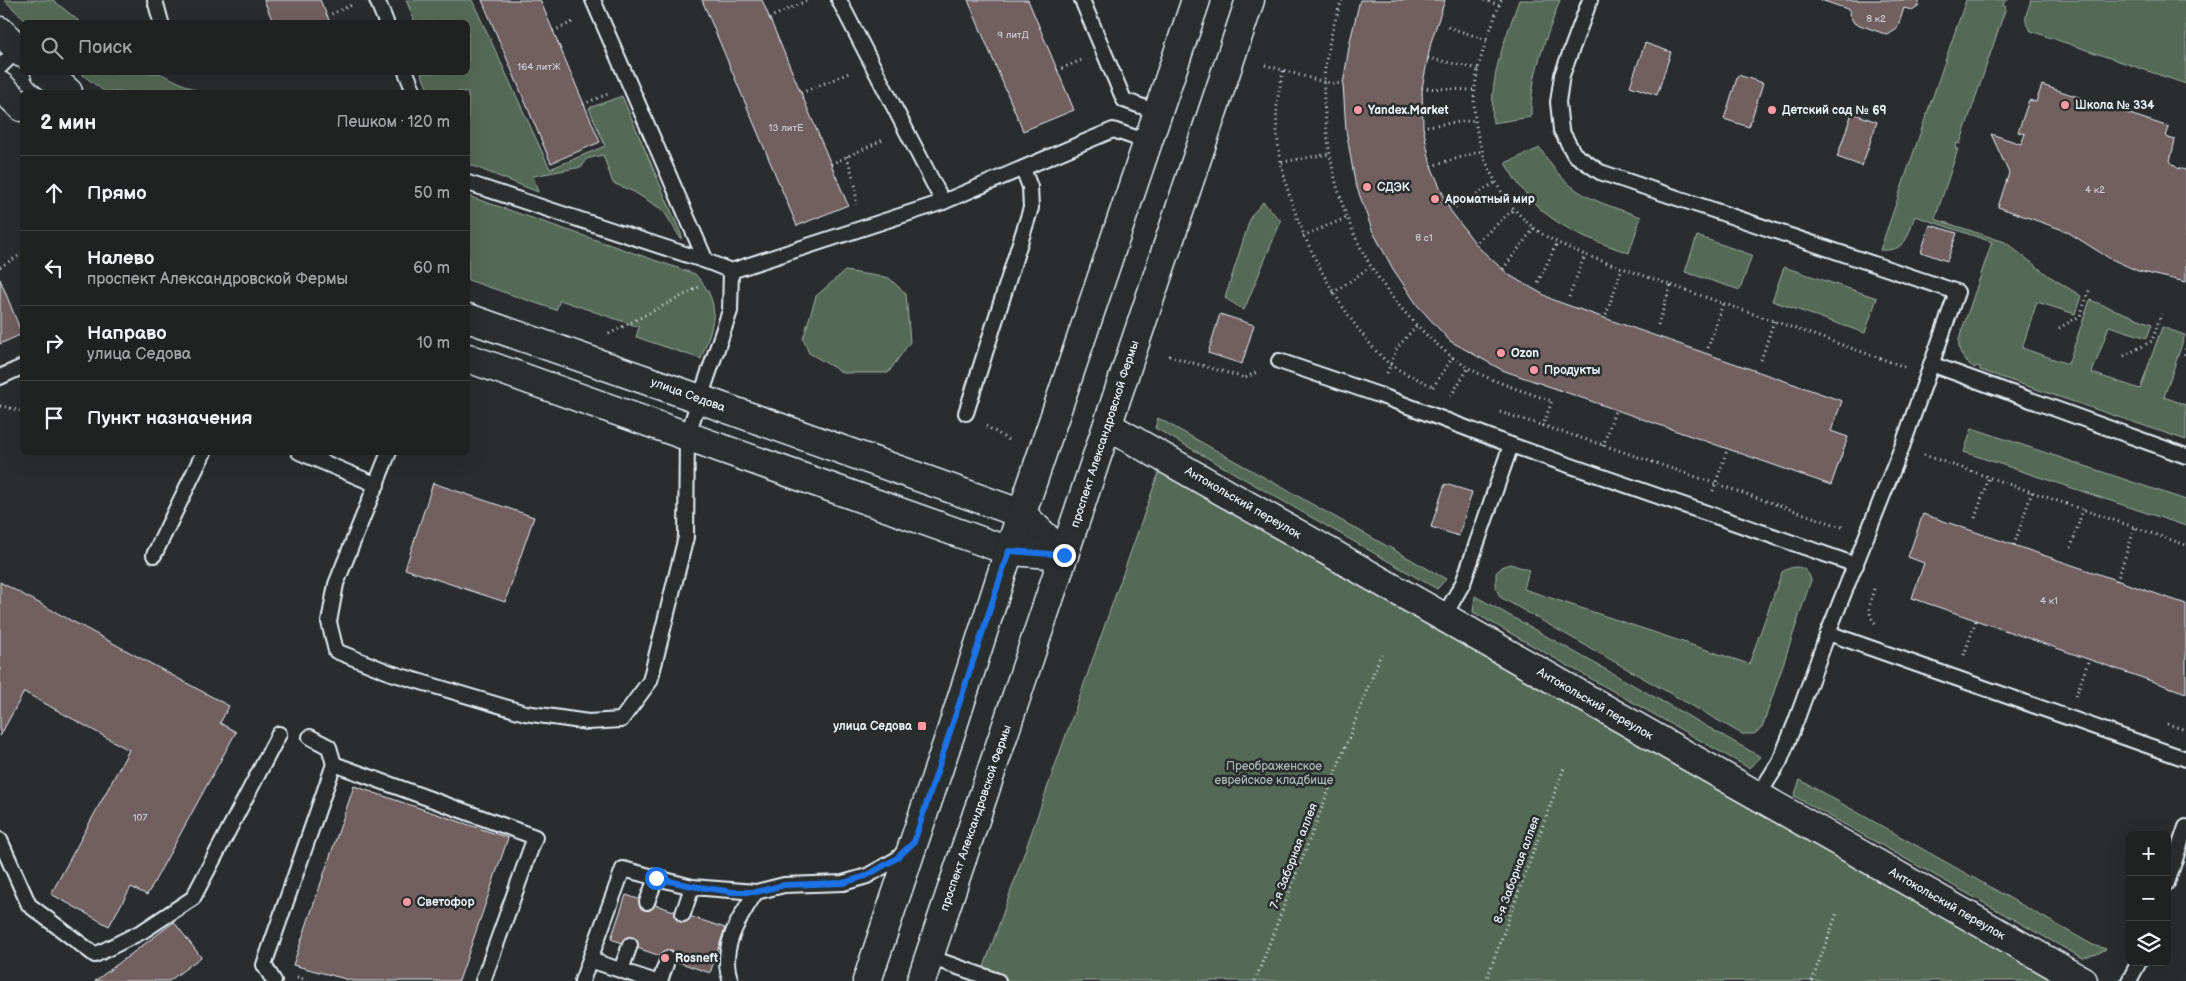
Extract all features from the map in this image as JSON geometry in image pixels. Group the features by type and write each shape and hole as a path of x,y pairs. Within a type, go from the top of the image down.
{"main road":[{"path":"867,981 1009,551 1196,0"},
{"name":"проспект Александровской Фермы","path":"925,969 1250,0"},
{"path":"48,75 66,90"},
{"path":"0,86 20,106"},
{"name":"улица Седова","path":"470,319 1022,514 1064,555"},
{"path":"470,359 1009,551 1064,555"},
{"name":"Антокольский переулок","path":"1108,426 2082,981"}],"lane":[{"path":"155,0 160,20"},
{"path":"376,0 385,20"},
{"path":"593,0 706,261"},
{"path":"839,0 942,202"},
{"path":"1082,0 1124,100 1158,112"},
{"path":"1590,0 1562,75 1558,102 1562,130 1574,154 1600,172 1957,292 1902,447 1828,633 1780,761 1758,796"},
{"path":"407,75 413,90"},
{"path":"470,184 706,261 731,271 942,202 1113,130 1148,142"},
{"path":"966,413 1031,208 1030,187 1023,169"},
{"path":"388,455 336,584 329,622 336,651 391,673 525,713 588,722 622,720 650,681 686,537 687,436 730,311 731,271"},
{"path":"1279,361 1379,395 1511,445 1856,565"},
{"path":"0,377 20,368"},
{"path":"1930,369 2186,456"},
{"path":"1443,618 1463,583 1511,445"},
{"path":"154,555 203,455"},
{"path":"306,455 377,485"},
{"path":"1828,633 2186,759"},
{"path":"0,840 29,905 95,955 143,931 193,898 279,734"},
{"path":"274,981 264,965 334,764 329,747 310,737"},
{"path":"334,764 535,837 483,981"},
{"path":"2170,876 2183,847 2186,827"},
{"path":"582,981 623,869 692,886 756,892 784,885 843,883 866,876 897,858 914,842"},
{"path":"647,902 656,878"},
{"path":"683,914 692,886"},
{"path":"731,981 726,969 729,944 740,916 756,892"},
{"path":"621,970 630,945"},
{"path":"660,981 668,958"},
{"path":"590,960 653,981"},
{"path":"2129,981 2137,966"},
{"path":"925,969 998,981"}],"path":[{"path":"327,16 363,0"},
{"path":"769,18 808,0"},
{"path":"1342,0 1324,82 1329,154 1346,218 1370,267 1392,297 1417,325 1453,357 1469,367 1509,386 1552,402 1534,452"},
{"path":"1484,0 1499,5"},
{"path":"1501,0 1478,69 1474,90 1476,120 1482,151 1496,182 1514,209 1534,228 1557,243 1584,255 1774,321 1930,369"},
{"path":"1448,27 1487,40"},
{"path":"1428,58 1478,69"},
{"path":"801,93 871,63"},
{"path":"1266,65 1324,82 1343,84"},
{"path":"1283,71 1277,105 1278,134 1290,198 1304,236 1333,293 1357,328 1390,365 1439,390"},
{"path":"1422,88 1474,90"},
{"path":"1427,126 1476,120"},
{"path":"830,164 906,130"},
{"path":"1431,166 1482,151"},
{"path":"1282,162 1329,154"},
{"path":"847,156 856,188 858,230"},
{"path":"1455,207 1496,182"},
{"path":"1478,241 1514,209"},
{"path":"1304,236 1346,218"},
{"path":"1503,270 1534,228"},
{"path":"1538,282 1557,243"},
{"path":"0,267 20,255"},
{"path":"1569,298 1584,255"},
{"path":"1333,293 1370,267"},
{"path":"1606,315 1622,268"},
{"path":"606,336 707,283"},
{"path":"1658,325 1671,285"},
{"path":"2059,328 2080,316 2090,288"},
{"path":"1708,348 1723,303"},
{"path":"2124,356 2152,340 2161,314"},
{"path":"1761,360 1774,321"},
{"path":"1379,395 1397,348 1417,325"},
{"path":"2186,349 2184,353 2186,357"},
{"path":"1169,356 1245,378 1279,361"},
{"path":"1433,387 1453,357"},
{"path":"1451,396 1469,367"},
{"path":"1445,393 1460,399"},
{"path":"0,406 20,411"},
{"path":"1497,411 1603,445 1842,527"},
{"path":"1601,450 1615,411"},
{"path":"1902,447 2186,545"},
{"path":"1714,489 1727,450"},
{"path":"1975,518 1989,477"},
{"path":"2014,545 2032,492"},
{"path":"2071,548 2083,510"},
{"path":"2117,580 2135,527"},
{"path":"1876,585 1869,609 1874,622 1881,627"},
{"path":"1962,659 1976,620"},
{"name":"7-я Заборная аллея","path":"1255,981 1381,654"},
{"path":"1964,655 1973,658"},
{"path":"2076,696 2089,659"},
{"path":"2068,691 2076,696 2086,697"},
{"path":"2159,721 2186,730"},
{"name":"8-я Заборная аллея","path":"1486,981 1565,765"},
{"path":"1812,981 1838,913"}],"green space":[{"path":"4,0 53,0 78,20 25,20"},
{"path":"406,0 472,0 550,169 605,146 589,108 622,96 682,236 681,239 663,210 634,192 613,183 603,155 586,159 582,167 533,176 538,192 470,165 470,90 428,90 422,75 470,75 470,20 414,20"},
{"path":"1519,0 1560,0 1544,43 1536,72 1531,102 1531,117 1493,123 1493,90 1499,60"},
{"path":"1966,0 2009,0 2005,1 2003,5 2006,7 1960,144 1957,143 1955,149 1958,149 1935,219 2005,242 2049,276 2081,296 2075,314 2037,302 2022,348 2068,364 2090,300 2152,324 2147,338 2109,326 2092,373 2140,389 2162,327 2185,335 2164,397 2186,405 2186,440 1980,370 1980,367 1976,366 1975,368 1967,362 1960,350 1960,336 1992,242 1915,216 1908,236 1901,245 1889,250 1880,250"},
{"path":"2031,0 2186,0 2186,84 2031,31 2026,20"},
{"path":"83,75 163,75 196,90 102,90"},
{"path":"1540,148 1561,177 1583,194 1641,217 1629,253 1573,231 1557,222 1530,198 1505,163"},
{"path":"470,197 695,274 710,295 713,315 701,359 636,337 639,327 560,300 556,310 470,281"},
{"path":"1263,202 1281,221 1244,310 1225,298 1251,216"},
{"path":"1697,236 1752,255 1740,290 1685,272"},
{"path":"1784,267 1877,298 1865,333 1772,301"},
{"path":"845,271 889,278 906,294 910,342 888,373 843,373 809,353 803,339 816,296"},
{"path":"1158,418 1446,579 1437,589 1155,428"},
{"path":"1972,428 2186,500 2186,526 1964,452"},
{"name":"Преображенское еврейское кладбище","path":"1160,469 2060,981 979,981"},
{"path":"1510,564 1529,570 1524,589 1749,664 1782,572 1787,569 1800,567 1806,571 1811,580 1762,728 1754,734 1742,734 1500,597 1496,588 1496,573 1502,567"},
{"path":"1475,596 1761,757 1749,768 1473,612"},
{"path":"1800,780 2093,945 2106,949 2097,954 2082,958 1794,796"}],"building":[{"path":"264,0 320,0 329,20 272,20"},
{"path":"482,0 540,0 600,142 551,163"},
{"path":"702,0 762,0 848,205 797,226"},
{"path":"968,0 1028,0 1074,110 1023,131"},
{"path":"1360,0 1445,0 1431,42 1422,88 1423,127 1431,166 1450,210 1478,247 1509,275 1553,300 1842,401 1831,431 1848,437 1831,485 1502,370 1450,341 1418,306 1393,269 1372,230 1355,182 1346,130 1343,84 1350,41"},
{"path":"1821,0 1920,0 1918,6 1912,10 1904,8 1897,29 1888,35 1854,23 1849,14 1850,10"},
{"path":"1645,43 1671,52 1657,95 1630,86"},
{"path":"1738,75 1763,83 1749,127 1724,119"},
{"path":"2042,85 2169,127 2166,137 2175,140 2170,161 2177,168 2186,170 2186,282 2138,271 2109,258 2066,231 1998,207 2009,173 1991,134 2021,144 2025,134 2018,132 2029,100 2036,102"},
{"path":"1852,113 1877,122 1862,166 1837,157"},
{"path":"1930,225 1957,233 1947,261 1921,252"},
{"path":"0,279 20,329 20,335 0,344"},
{"path":"1220,314 1254,325 1242,364 1208,353"},
{"path":"433,483 534,517 505,602 405,569"},
{"path":"1445,484 1472,492 1459,536 1431,527"},
{"path":"1923,514 2186,604 2186,693 1912,598 1924,563 1908,557"},
{"path":"0,582 229,706 220,723 236,732 147,895 131,887 109,926 51,894 129,750 24,692 0,736"},
{"path":"354,786 508,838 459,981 353,981 293,965"},
{"path":"626,895 725,928 710,973 611,939"},
{"path":"174,922 201,957 169,981 95,981"}],"place":[{"name":"Школа № 334","path":"2065,105"},
{"name":"Yandex.Market","path":"1358,110"},
{"name":"Детский сад № 69","path":"1772,110"},
{"name":"СДЭК","path":"1367,187"},
{"name":"Ароматный мир","path":"1435,199"},
{"name":"Ozon","path":"1501,353"},
{"name":"Продукты","path":"1534,370"},
{"name":"улица Седова","path":"922,726"},
{"name":"Светофор","path":"407,902"},
{"name":"Rosneft","path":"665,958"}],"route":[{"path":"656,878 733,892 756,892 784,885 843,883 866,876 897,858 914,842 1009,551 1064,555"}]}
